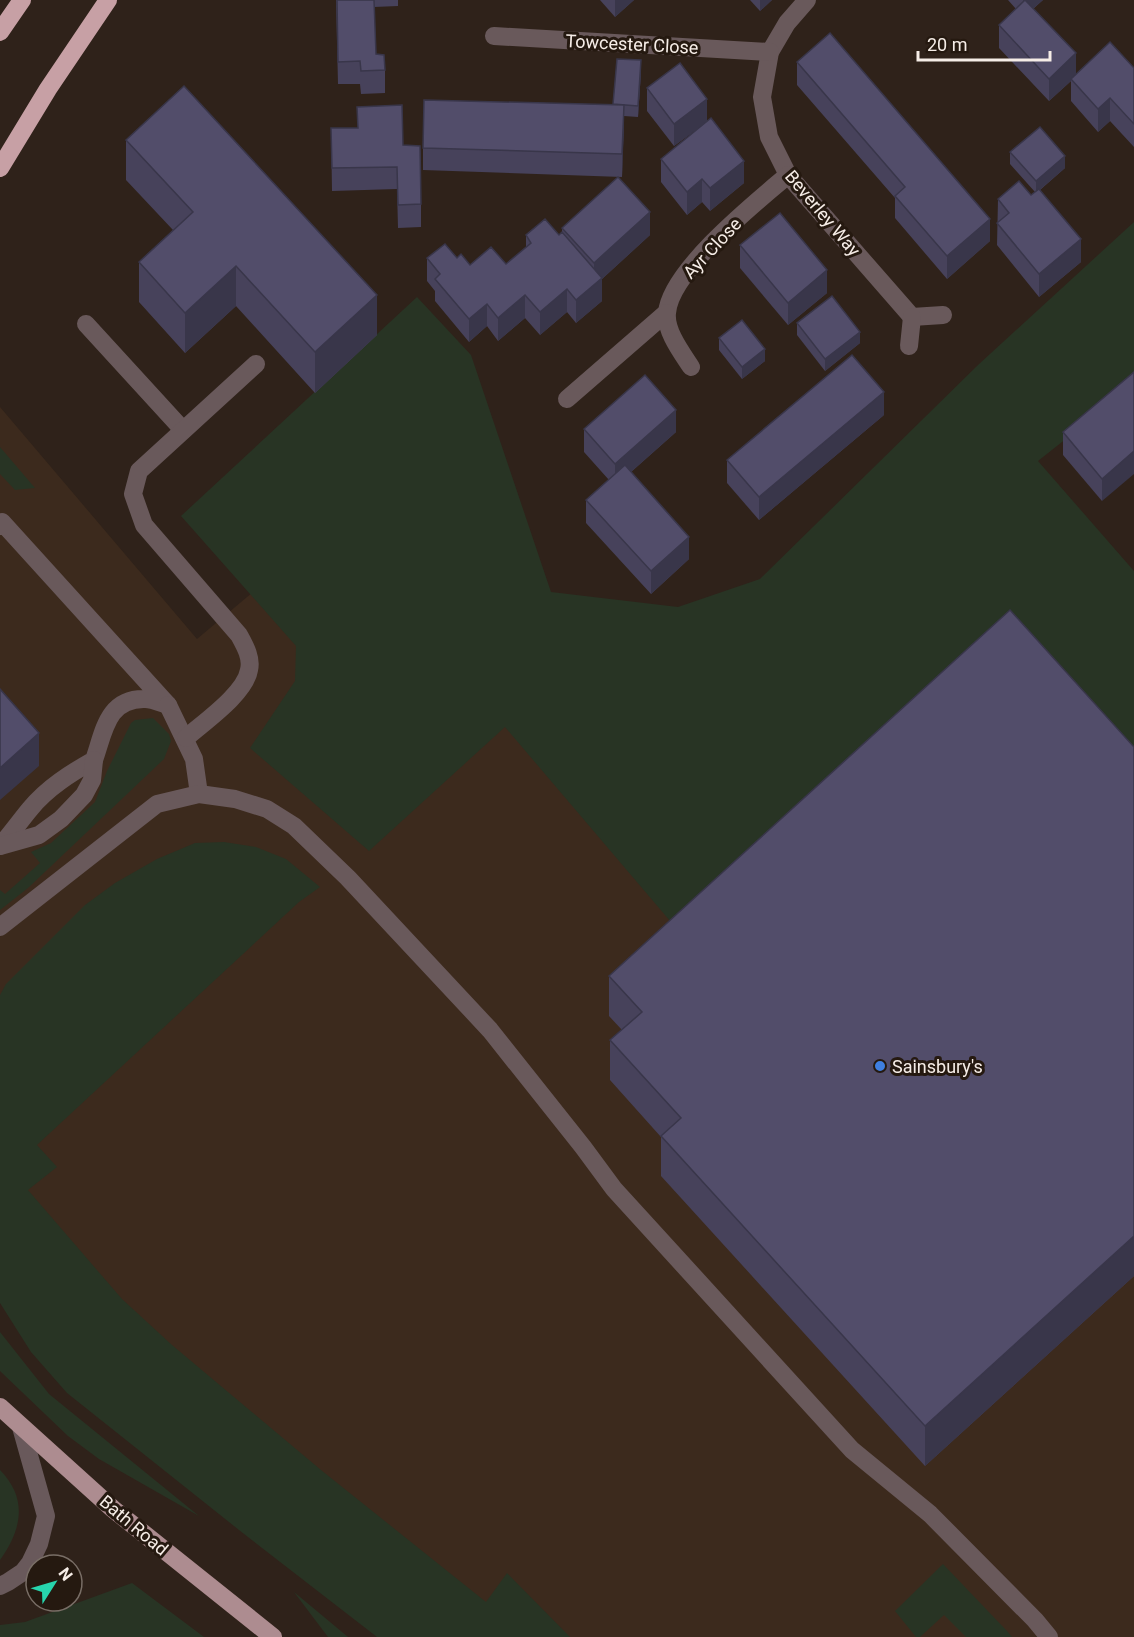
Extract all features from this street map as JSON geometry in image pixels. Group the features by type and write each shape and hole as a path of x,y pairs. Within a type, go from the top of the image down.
{"highway":[{"path":"0,33 22,0"},
{"path":"0,168 48,89 108,0"}],"main road":[{"name":"Bath Road","path":"0,1407 113,1509 273,1637"}],"street":[{"name":"Beverley Way","path":"807,0 787,23 770,52 762,97 769,137 788,175 912,317"},
{"name":"Towcester Close","path":"494,36 770,52"},
{"name":"Ayr Close","path":"666,313 677,286 718,235 788,175"},
{"path":"567,399 666,313 673,340 691,367"},
{"path":"909,346 912,317 943,315"},
{"path":"86,324 183,430"},
{"path":"186,738 240,689 246,679 250,664 239,635 144,525 133,494 139,471 256,364"},
{"path":"0,526 2,522 168,705 186,738 194,759 198,794"},
{"path":"0,846 39,835 61,819 84,795 92,780 94,760 111,712 124,703 145,698 168,705"},
{"path":"0,846 19,825 31,807 64,777 94,760"},
{"path":"0,927 157,804 198,794 236,799 267,809 294,826 348,878 490,1030 614,1188 837,1434 860,1457 930,1514 1049,1637"},
{"path":"0,1586 23,1572 30,1563 39,1544 46,1516 21,1427"}],"shaded area":[{"path":"0,407 197,639 347,513 643,806 1134,689 1134,1637 447,1637 17,1262 0,1098"}],"green space":[{"path":"1134,222 1134,385 1038,461 1134,571 1134,763 682,935 505,727 369,851 250,748 295,681 296,646 181,516 417,297 471,355 551,592 678,607 760,579 978,365"},
{"path":"0,447 35,488 15,490 0,474"},
{"path":"153,718 169,734 171,741 164,759 28,888 0,910 0,890 5,894 40,863 31,852 51,843 95,802 107,771 131,723 135,720"},
{"path":"224,842 256,847 286,859 320,887 299,902 37,1145 57,1167 28,1190 122,1299 172,1345 321,1470 486,1602 507,1573 570,1637 377,1637 67,1393 31,1352 0,1303 0,995 6,984 85,905 115,883 157,859 195,843"},
{"path":"0,1332 49,1394 199,1516 99,1459 68,1436 0,1371"},
{"path":"0,1470 15,1492 19,1514 13,1537 0,1560"},
{"path":"943,1564 1012,1637 966,1637 944,1615 920,1637 916,1637 895,1611"},
{"path":"132,1583 204,1637 0,1637 0,1625 25,1622 50,1613 84,1613 84,1600"},
{"path":"294,1592 348,1637 328,1637"}],"building":[{"path":"337,0 374,0 376,54 384,55 385,70 361,71 360,61 338,62"},
{"path":"1025,0 1076,53 1049,79 999,25"},
{"path":"830,33 990,219 947,256 895,196 905,187 797,62"},
{"path":"1110,42 1134,68 1134,124 1110,98 1098,109 1071,79"},
{"path":"617,59 641,60 638,106 613,104"},
{"path":"680,63 707,99 674,124 647,88"},
{"path":"184,86 377,295 315,352 236,266 185,313 139,262 193,212 126,140"},
{"path":"424,100 624,105 622,154 423,148"},
{"path":"402,105 403,145 420,146 421,204 398,205 397,167 332,168 331,128 358,128 357,107"},
{"path":"711,118 744,161 710,188 702,179 687,192 661,159"},
{"path":"1040,127 1065,156 1036,181 1010,152"},
{"path":"618,177 650,212 594,263 562,228"},
{"path":"1019,181 1031,195 1039,189 1081,239 1039,274 997,223 1009,213 998,199"},
{"path":"780,213 827,270 788,303 740,245"},
{"path":"545,219 559,235 562,232 602,278 576,300 567,289 540,312 525,295 498,318 487,304 469,319 435,279 440,274 427,258 445,244 457,258 461,254 470,265 491,247 506,264 531,243 526,235"},
{"path":"832,296 860,332 825,359 797,323"},
{"path":"742,320 765,349 742,367 719,338"},
{"path":"852,355 884,392 759,497 727,460"},
{"path":"1134,372 1134,451 1102,479 1063,432"},
{"path":"645,375 676,410 615,464 584,429"},
{"path":"625,465 689,537 651,571 586,500"},
{"name":"Sainsbury's","path":"1010,610 1134,747 1134,1236 925,1426 661,1136 681,1118 610,1040 642,1012 609,976"},
{"path":"0,689 39,733 0,768"}],"place":[{"name":"Sainsbury's","path":"880,1066"}]}
